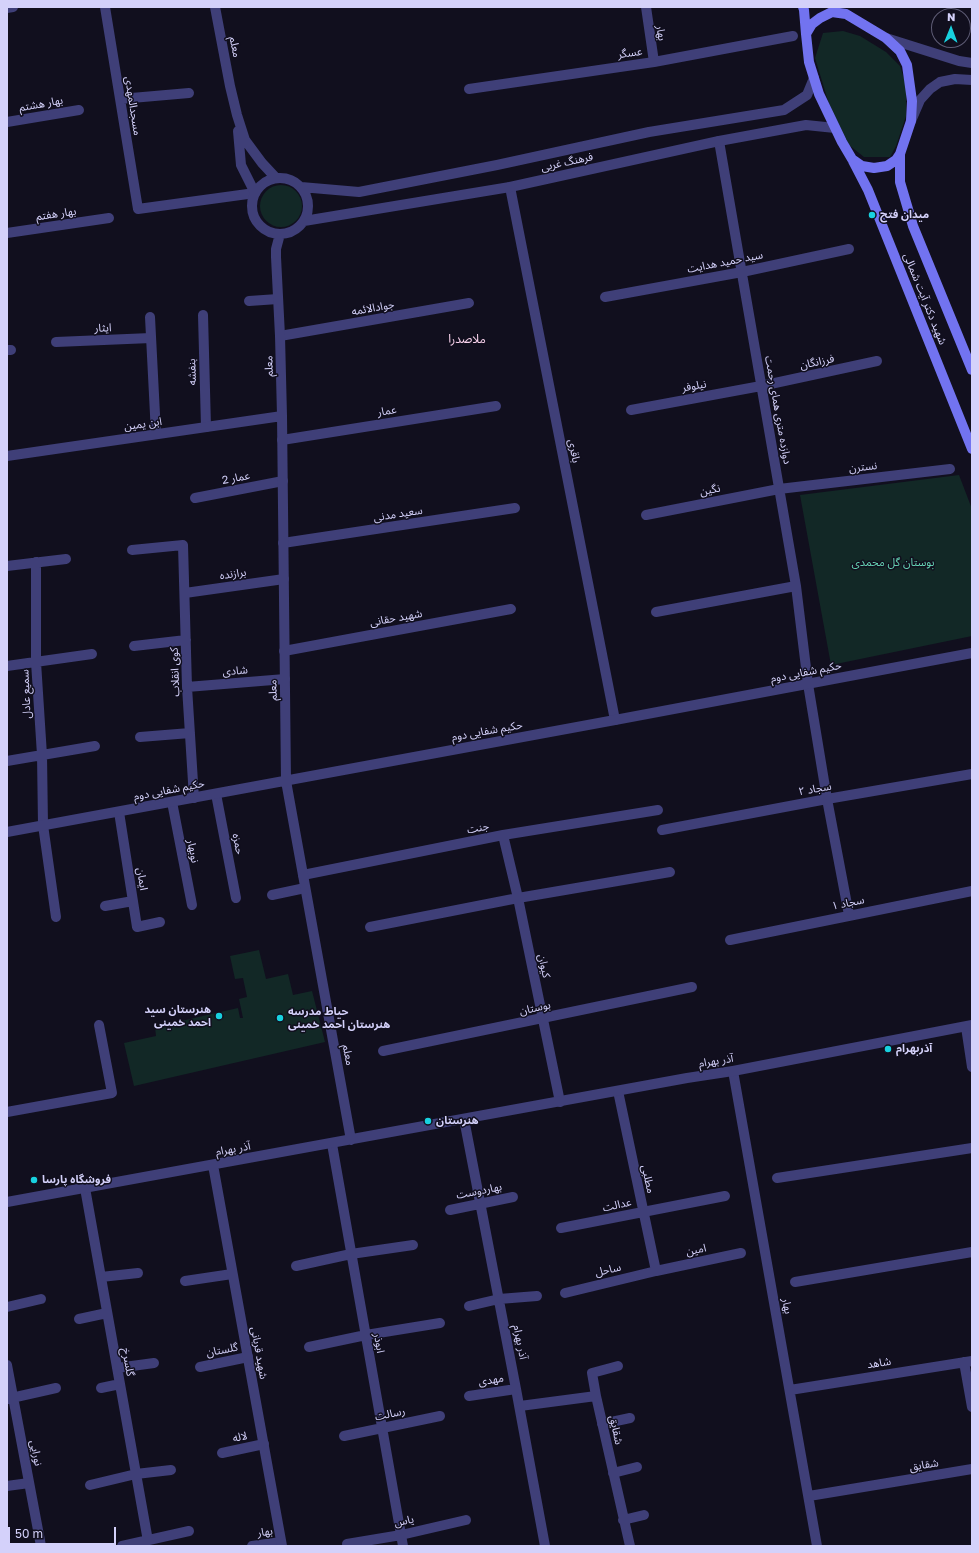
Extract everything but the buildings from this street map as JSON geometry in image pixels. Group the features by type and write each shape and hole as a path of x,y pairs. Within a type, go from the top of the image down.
{"main road":[{"path":"803,7 809,62 819,94 835,128 852,159 862,166 874,168 887,166 896,160 900,154 911,121 912,101 907,65 900,52 886,38 846,14 838,7"},
{"path":"806,34 812,24 820,18 832,12 846,14"},
{"name":"شهید دکتر آیت شمالی","path":"900,154 900,182 913,226 972,370"},
{"name":"شهید دکتر آیت شمالی","path":"852,159 868,190 972,449"}],"street":[{"path":"7,8 13,7"},
{"name":"مسجدالمهدی","path":"105,7 138,209 255,193"},
{"name":"معلم","path":"215,7 237,115"},
{"name":"بهار","path":"646,7 654,62"},
{"name":"عسگر","path":"469,89 654,62 793,36"},
{"path":"886,38 959,61 972,63"},
{"name":"فرهنگ غربی","path":"301,187 359,192 496,165 648,132 784,110 807,95 814,78"},
{"path":"911,121 920,100 930,89 940,82 956,79 972,80"},
{"path":"120,99 189,93"},
{"name":"بهار هشتم","path":"7,122 78,110"},
{"path":"237,115 245,140 262,163 276,178"},
{"path":"237,115 241,165 255,193"},
{"name":"فرهنگ غربی","path":"304,221 510,187 719,141 806,125 835,128"},
{"name":"دوازده متری همای رحمت","path":"719,141 796,586 808,684 827,799 849,915"},
{"path":"276,178 290,180 301,187 306,194 308,203 304,221 298,228 290,232 280,234 271,233 262,228 256,221 252,212 252,202 260,185 268,180 276,178"},
{"name":"باقری","path":"510,187 615,720"},
{"name":"بهار هفتم","path":"7,233 109,218"},
{"name":"معلم","path":"280,234 276,248 276,257 282,416 286,781 351,1140"},
{"name":"سید حمید هدایت","path":"605,297 742,272 850,249"},
{"path":"249,301 278,299"},
{"name":"جوادالائمه","path":"280,336 469,303"},
{"name":"بنفشه","path":"203,315 206,427"},
{"path":"150,317 156,434"},
{"name":"ایثار","path":"56,342 151,338"},
{"name":"فرزانگان","path":"761,386 877,362"},
{"name":"نیلوفر","path":"631,410 761,386"},
{"name":"عمار","path":"282,440 496,406"},
{"name":"ابن یمین","path":"7,456 282,416"},
{"name":"نسترن","path":"779,489 950,470"},
{"name":"عمار 2","path":"195,498 283,481"},
{"name":"نگین","path":"646,515 779,489"},
{"name":"سعید مدنی","path":"283,543 515,508"},
{"name":"کوی انقلاب","path":"132,550 183,545 187,687 194,798"},
{"path":"7,566 66,559"},
{"name":"سمیع عادل","path":"36,562 36,662 42,755 43,825"},
{"name":"برازنده","path":"185,593 284,579"},
{"path":"656,612 796,586"},
{"name":"شهید حقانی","path":"284,651 511,609"},
{"path":"134,646 186,640"},
{"name":"حکیم شفایی دوم","path":"7,832 972,653"},
{"path":"7,666 92,654"},
{"name":"شادی","path":"187,687 284,679"},
{"path":"140,736 190,733"},
{"path":"7,761 94,746"},
{"name":"سجاد ۲","path":"662,830 972,774"},
{"name":"حمزه","path":"216,794 236,898"},
{"name":"نوبهار","path":"172,802 192,905"},
{"name":"جنت","path":"303,875 503,835 658,810"},
{"name":"ایمان","path":"119,812 137,927 160,922"},
{"path":"43,825 56,917"},
{"name":"کیوان","path":"503,835 518,898 560,1102"},
{"path":"370,928 518,898 670,872"},
{"path":"272,895 305,888"},
{"name":"سجاد ۱","path":"730,940 972,891"},
{"path":"105,906 133,901"},
{"name":"بوستان","path":"383,1051 692,987"},
{"path":"7,1112 112,1093 99,1025"},
{"path":"969,1026 972,1067"},
{"name":"آذر بهرام","path":"7,1202 733,1071 969,1026"},
{"name":"بهار","path":"733,1071 818,1546"},
{"name":"مطلبی","path":"618,1091 656,1271"},
{"name":"آذر بهرام","path":"464,1119 520,1406 545,1546"},
{"name":"ابوذر","path":"332,1144 403,1546"},
{"path":"777,1178 972,1148"},
{"name":"شهید قربانی","path":"213,1165 282,1544"},
{"name":"گلسرخ","path":"85,1188 148,1541"},
{"name":"عدالت","path":"561,1228 725,1196"},
{"name":"بهاردوست","path":"450,1210 512,1197"},
{"path":"296,1266 351,1254 413,1245"},
{"path":"795,1282 972,1252"},
{"name":"امین","path":"656,1271 741,1253"},
{"name":"ساحل","path":"565,1293 656,1271"},
{"path":"101,1277 138,1273"},
{"path":"185,1281 232,1274"},
{"path":"468,1306 499,1299 537,1296"},
{"path":"7,1307 41,1299"},
{"path":"80,1319 107,1313"},
{"path":"309,1347 366,1335 440,1323"},
{"name":"گلستان","path":"200,1366 248,1357"},
{"path":"968,1361 972,1407"},
{"name":"شاهد","path":"790,1390 968,1361"},
{"path":"117,1368 154,1363"},
{"name":"نورایی","path":"7,1365 10,1399 29,1483 41,1546"},
{"name":"شقایق","path":"618,1366 592,1373 623,1520 630,1546"},
{"path":"101,1388 120,1384"},
{"path":"10,1399 56,1388"},
{"name":"مهدی","path":"469,1396 516,1388"},
{"path":"520,1406 596,1396"},
{"name":"رسالت","path":"344,1436 440,1416"},
{"path":"602,1424 630,1418"},
{"name":"لاله","path":"222,1453 264,1444"},
{"path":"613,1473 637,1468"},
{"name":"شقایق","path":"809,1496 972,1469"},
{"path":"90,1485 136,1474 171,1470"},
{"path":"7,1486 29,1483"},
{"path":"623,1520 644,1515"},
{"name":"یاس","path":"347,1544 401,1535 466,1520"},
{"path":"122,1546 188,1531"},
{"name":"بهار","path":"252,1546 282,1544"}],"green space":[{"path":"843,31 860,36 886,52 900,66 906,85 906,116 896,146 890,157 864,157 849,145 829,104 815,58 823,33"},
{"path":"281,185 296,191 302,206 296,221 281,227 266,221 260,206 266,191"},
{"name":"بوستان گل محمدی","path":"959,475 972,509 972,636 831,665 800,495"},
{"name":"حیاط مدرسه هنرستان احمد خمینی","path":"259,950 266,979 288,974 293,995 312,991 325,1042 134,1086 124,1043 156,1036 155,1027 238,1008 240,1018 243,1018 239,999 247,997 243,978 235,979 230,956"}],"place":[{"name":"میدان فتح","path":"872,215"},
{"name":"هنرستان سید احمد خمینی","path":"219,1016"},
{"name":"حیاط مدرسه هنرستان احمد خمینی","path":"280,1018"},
{"name":"آذربهرام","path":"888,1049"},
{"name":"هنرستان","path":"428,1121"},
{"name":"فروشگاه پارسا","path":"34,1180"}],"district":[{"name":"ملاصدرا","path":"467,339"}]}
